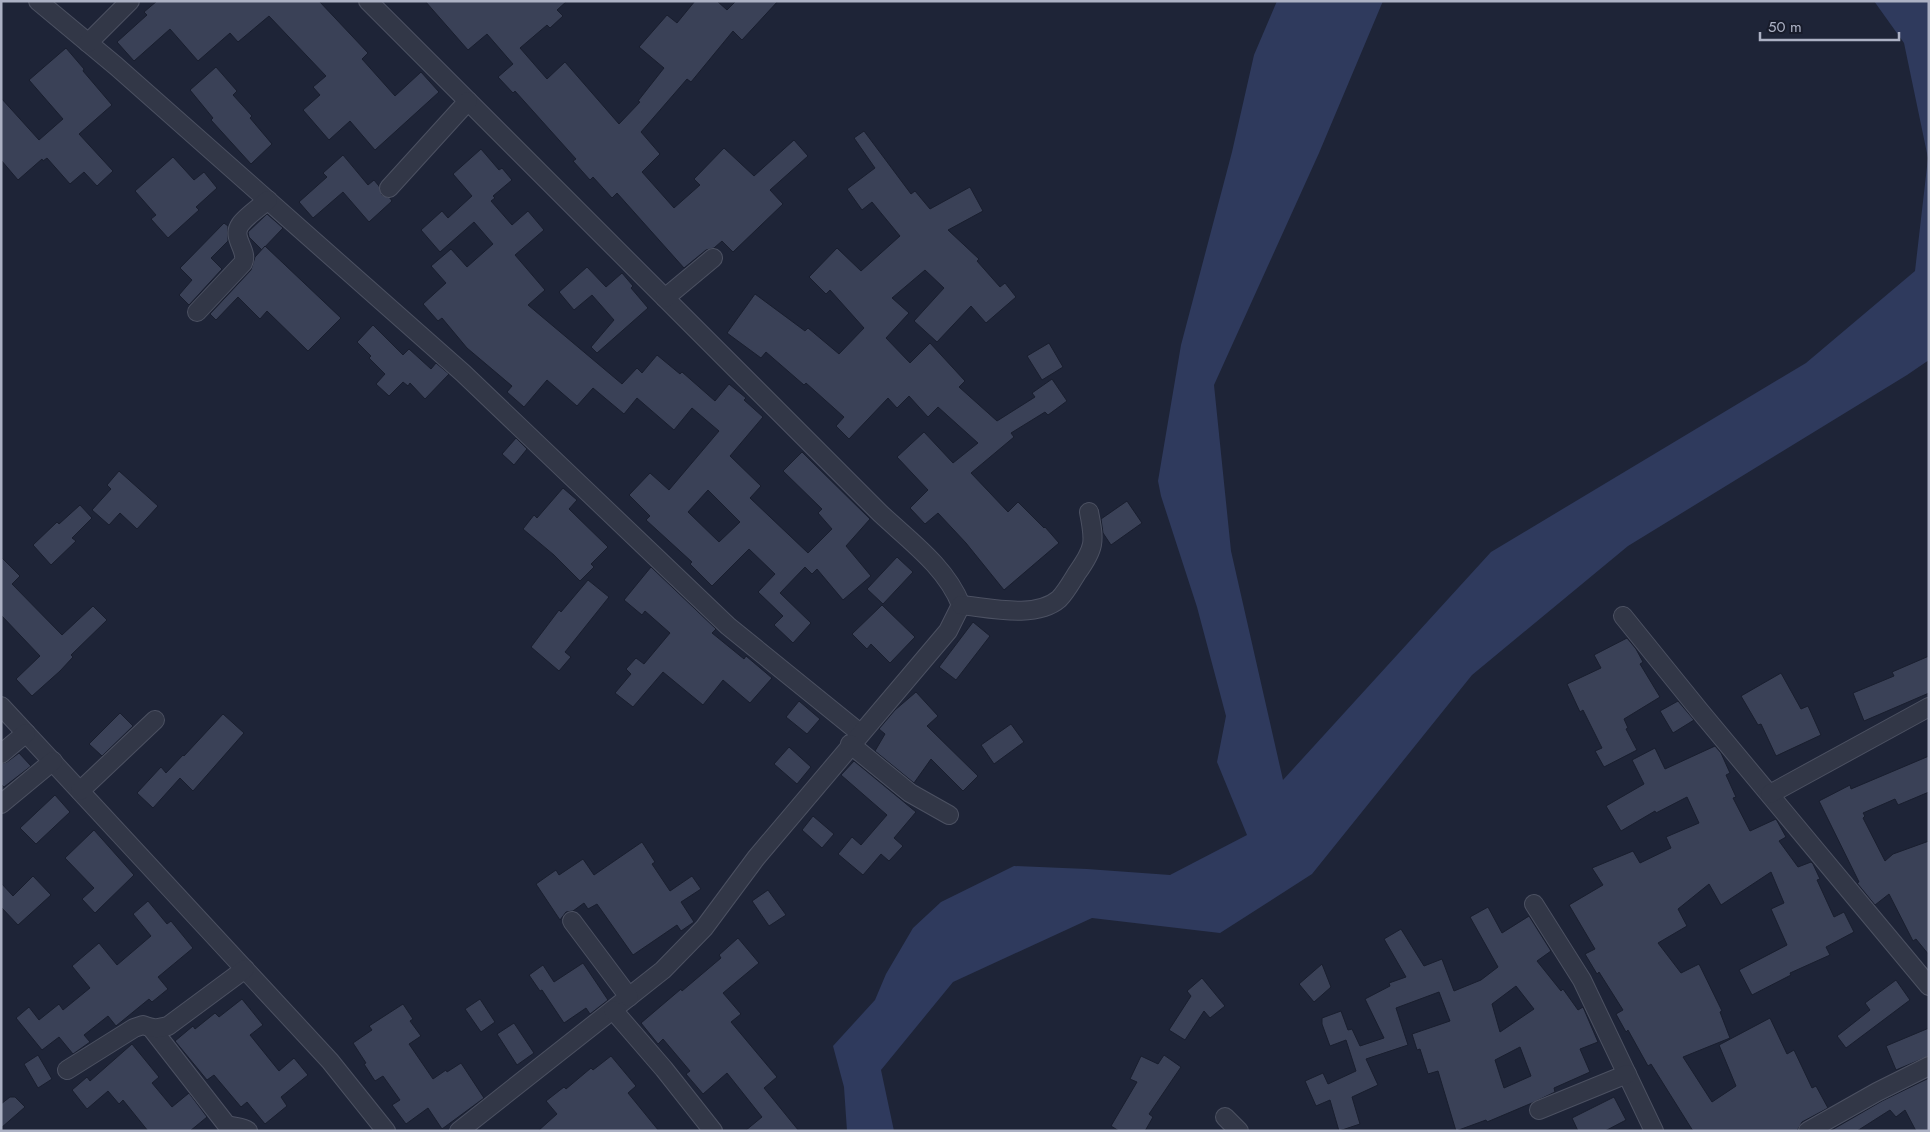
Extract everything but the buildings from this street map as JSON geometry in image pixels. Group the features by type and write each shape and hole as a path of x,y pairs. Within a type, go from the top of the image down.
{"street":[{"path":"38,1 268,200 463,373 728,626 855,739 910,792 949,815"},
{"path":"88,43 130,1"},
{"path":"368,1 881,514 932,562 955,589 961,605 948,631 767,844 704,928 663,970 471,1128"},
{"path":"389,188 468,102"},
{"path":"197,312 243,263 245,256 237,237 239,225 268,200"},
{"path":"665,298 713,258"},
{"path":"961,605 1011,610 1041,609 1052,604 1060,597 1089,556 1093,537 1090,512"},
{"path":"1623,616 1929,986"},
{"path":"1,706 330,1061 386,1131"},
{"path":"1770,794 1929,707"},
{"path":"80,791 155,720"},
{"path":"1,754 26,733"},
{"path":"1,804 53,762"},
{"path":"1534,904 1582,980 1654,1131"},
{"path":"572,921 629,997"},
{"path":"152,1029 168,1026 245,969"},
{"path":"613,1010 713,1131"},
{"path":"68,1070 134,1028 143,1025 152,1029 226,1124 248,1131"},
{"path":"1808,1131 1877,1092 1929,1066"},
{"path":"1539,1110 1627,1074"},
{"path":"1225,1117 1239,1131"}],"water":[{"path":"1277,1 1383,1 1319,153 1214,385 1231,551 1283,780 1491,552 1806,363 1915,271 1928,158 1904,43 1874,1 1929,1 1929,360 1628,546 1472,675 1312,874 1220,933 1092,918 953,982 881,1070 894,1131 847,1131 844,1087 833,1046 875,1000 886,974 913,928 941,902 1014,866 1170,875 1247,835 1217,762 1226,716 1197,607 1161,496 1158,481 1181,345 1232,152 1254,55"}]}
